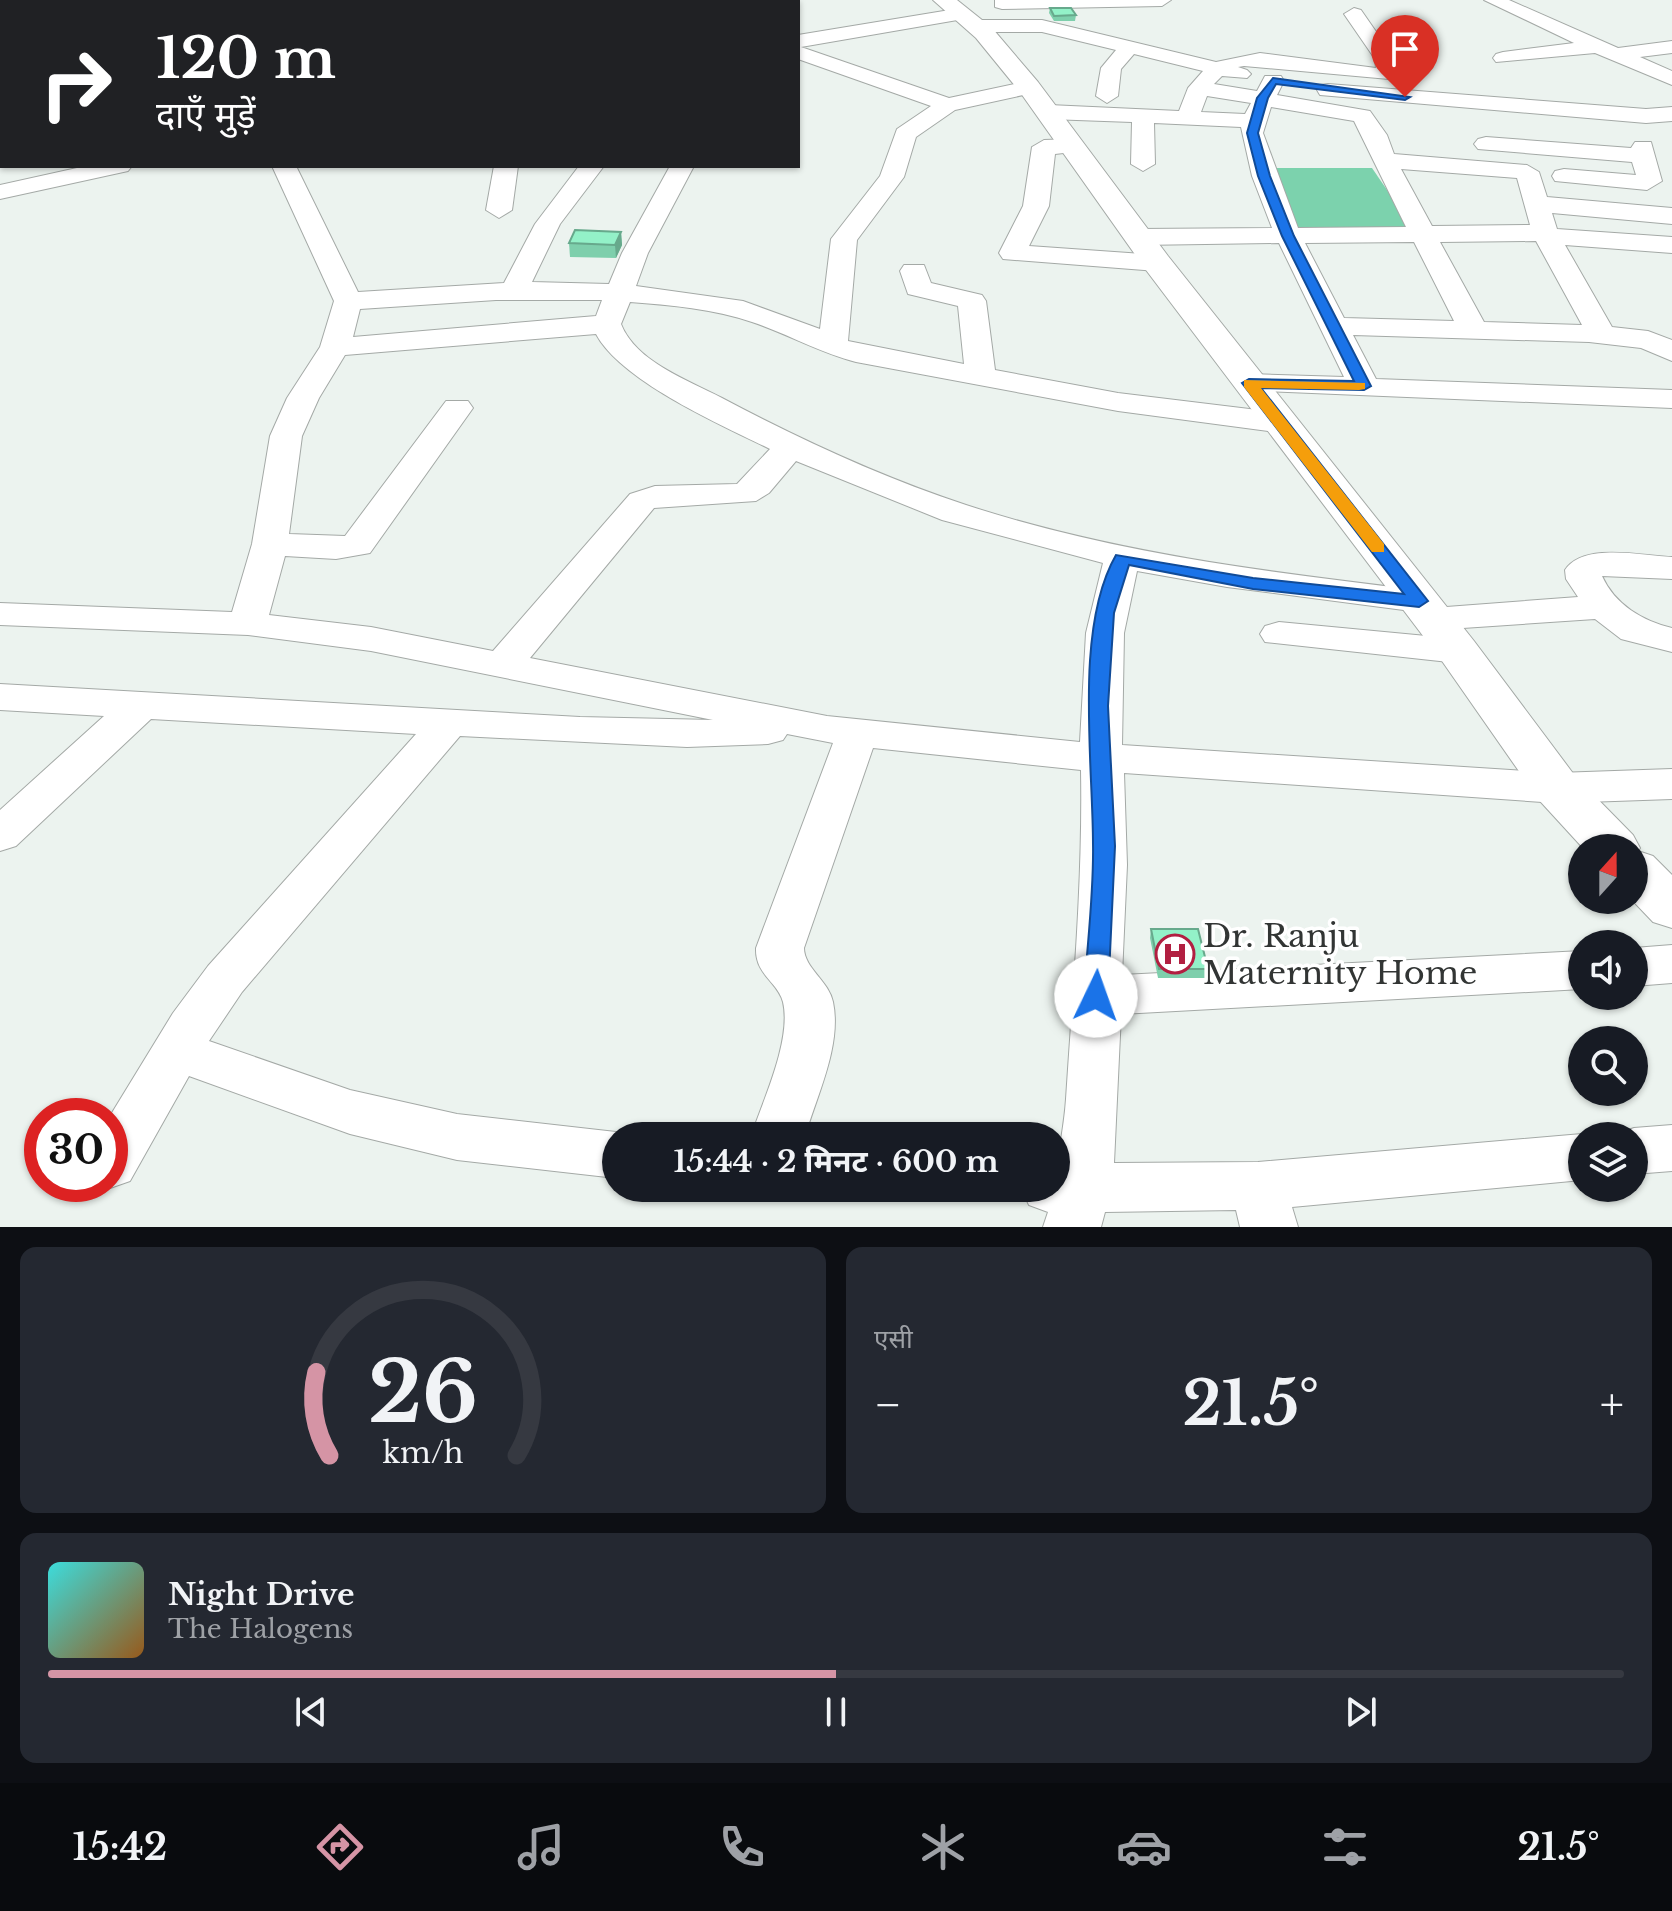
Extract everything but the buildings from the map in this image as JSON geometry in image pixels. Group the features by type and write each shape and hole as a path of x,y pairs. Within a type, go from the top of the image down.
{"street":[{"path":"800,41 959,11 1162,0"},
{"path":"1493,0 1667,76"},
{"path":"959,11 1042,26 1219,70 1263,100"},
{"path":"959,11 1039,100 1249,383 1458,651 1557,788 1601,834"},
{"path":"1354,14 1385,59 1387,68 1382,75"},
{"path":"1095,39 1125,27 1169,35"},
{"path":"1503,58 1672,47"},
{"path":"1107,96 1111,68 1129,48"},
{"path":"800,53 948,105 1039,100 1143,117 1188,119 1263,100 1375,95 1651,131"},
{"path":"800,72 825,62"},
{"path":"1188,119 1199,88 1233,62 1317,64 1382,75 1618,89 1667,76"},
{"path":"1199,88 1384,127 1384,160 1474,331"},
{"path":"1618,89 1636,97 1651,131 1672,155"},
{"path":"1263,100 1252,133 1264,176 1288,236 1364,386"},
{"path":"833,346 844,239 892,177 905,134 948,105"},
{"path":"1143,117 1143,164"},
{"path":"1384,160 1647,183 1650,181 1651,131"},
{"path":"1651,131 1519,146 1463,134 1651,131"},
{"path":"1073,146 1044,147 1036,206 1012,253 1148,250 1288,236 1423,234 1546,235 1672,245"},
{"path":"1519,146 1546,235 1599,325 1594,334"},
{"path":"0,192 33,174 98,168"},
{"path":"248,624 270,544 286,436 303,398 335,347 348,301 334,265 285,168"},
{"path":"499,210 506,168"},
{"path":"515,289 557,205 590,168"},
{"path":"681,168 612,309 615,343 657,375 788,449 870,484 973,519 1122,559 1426,610 1603,607"},
{"path":"1536,204 1672,216"},
{"path":"914,271 918,288 972,301 981,377"},
{"path":"348,301 515,289 612,309"},
{"path":"335,347 612,309 741,309 782,322 833,346 1157,409 1283,423"},
{"path":"1335,326 1594,334 1648,340 1672,352"},
{"path":"1249,383 1672,399"},
{"path":"270,544 336,548 357,545 457,408"},
{"path":"501,667 642,501 655,496 744,494 757,486 788,449"},
{"path":"1070,1194 1093,1102 1104,846 1100,759 1103,632 1122,559"},
{"path":"1672,568 1593,565 1583,570 1584,579 1603,607 1635,631 1672,640"},
{"path":"0,614 248,624 371,639 501,667 648,692 842,731 1100,759 1557,788 1672,784"},
{"path":"1279,634 1458,651"},
{"path":"0,697 687,734 842,731"},
{"path":"10,817 142,704"},
{"path":"128,1134 177,1051 225,979 451,721"},
{"path":"782,1122 808,1034 809,1011 802,988 783,969 778,958 842,731"},
{"path":"1648,883 1672,908"},
{"path":"1648,966 1672,964"},
{"path":"1096,996 1568,971"},
{"path":"177,1051 365,1116 457,1137 602,1153"},
{"path":"1648,1150 1672,1148"},
{"path":"1068,1202 1263,1207 1568,1159"}],"green space":[{"path":"1269,168 1372,168 1413,228 1295,229"}],"slow traffic":[{"path":"1359,386 1249,383 1378,548"}],"place":[{"name":"Dr. Ranju Maternity Home","path":"1175,954"}],"route":[{"path":"1096,996 1104,846 1099,706 1101,664 1105,613 1122,559 1253,583 1419,601 1249,383 1364,386 1288,236 1264,176 1252,133 1253,121 1263,98 1273,81 1405,97"}]}
